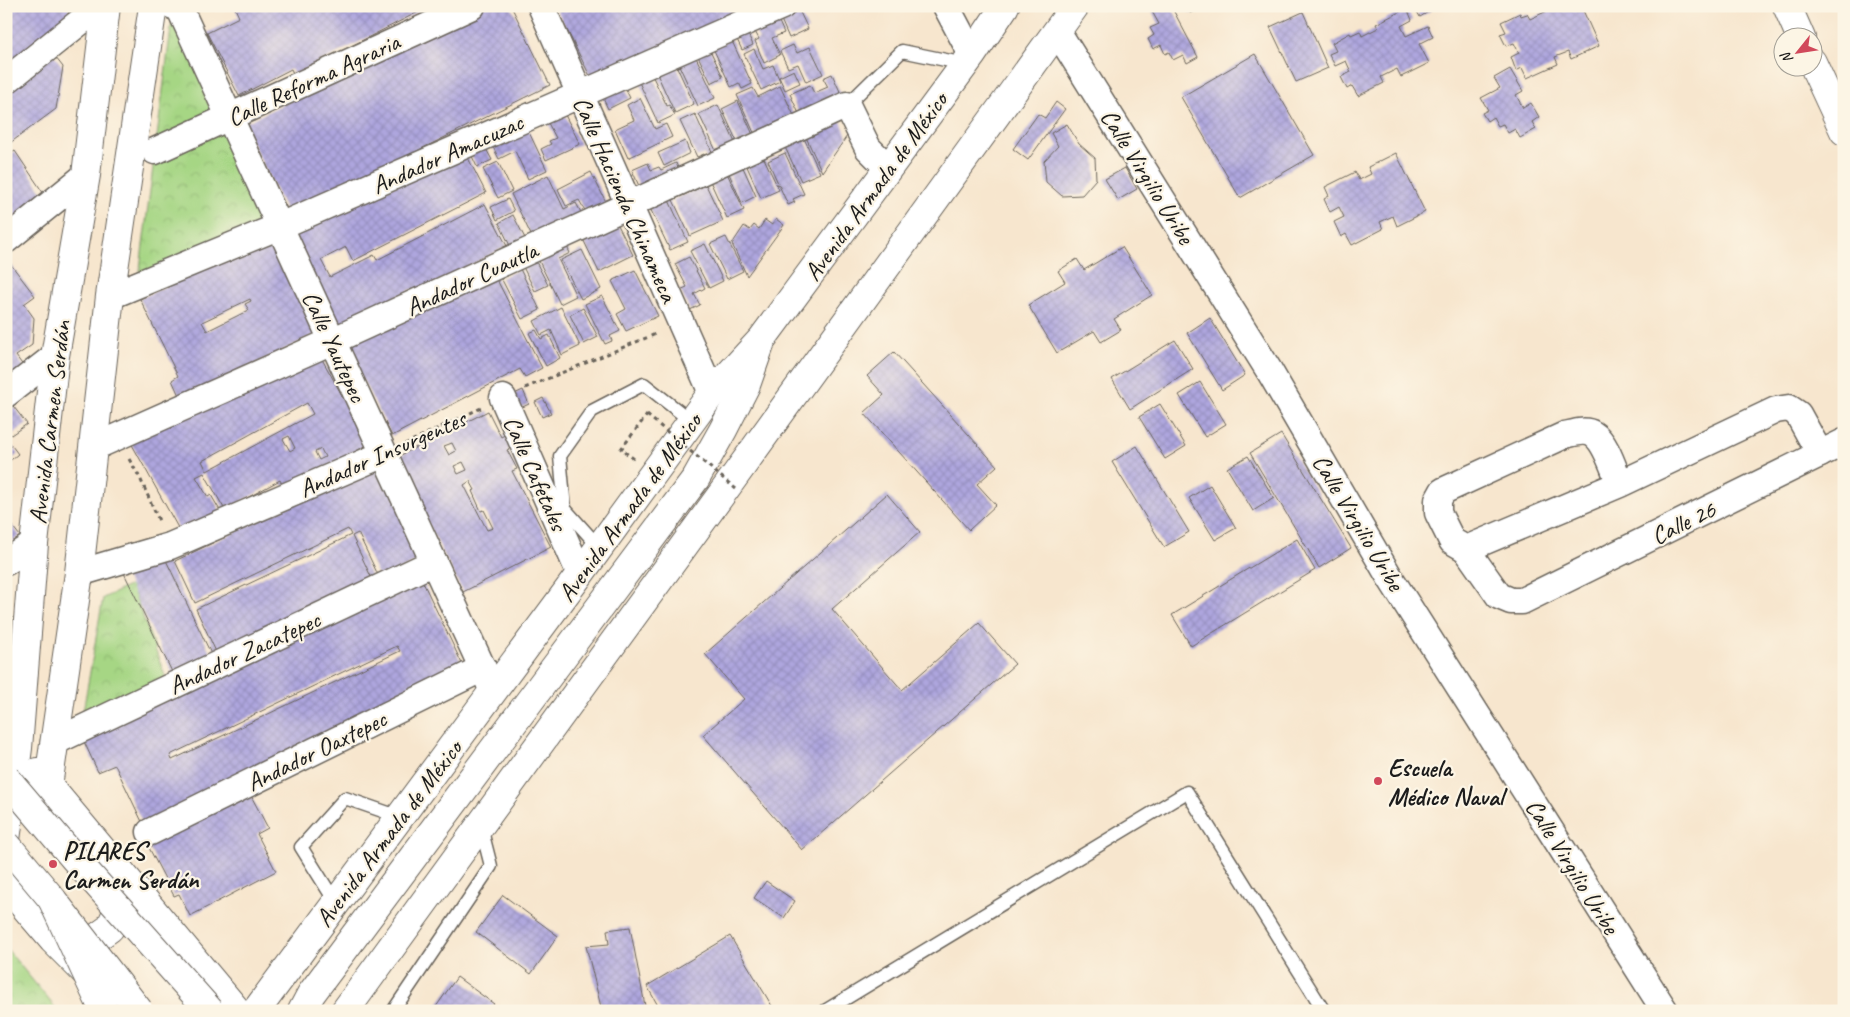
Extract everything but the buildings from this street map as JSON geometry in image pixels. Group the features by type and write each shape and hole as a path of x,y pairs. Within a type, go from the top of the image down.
{"main road":[{"name":"Avenida Carmen Serdán","path":"6,842 12,742 55,356 86,175 106,6"},
{"name":"Avenida Carmen Serdán","path":"48,786 79,573 110,296 172,6"},
{"name":"Avenida Armada de México","path":"256,1011 400,817 488,680 580,574 712,393 762,339 1005,6"},
{"path":"345,1011 1075,6"},
{"path":"1787,6 1797,28"},
{"path":"1819,78 1844,131"},
{"path":"302,1011 311,994 696,478 746,385 762,339"},
{"path":"12,742 237,1011"},
{"path":"6,778 74,858 210,1011"},
{"path":"6,842 139,1011"},
{"path":"53,940 75,945 96,938 110,928 118,910 116,891 106,856"},
{"path":"6,885 53,940 88,975 153,1011"},
{"path":"52,899 104,1011"}],"street":[{"path":"6,81 100,6"},
{"name":"Calle Yautepec","path":"172,6 230,117 488,680"},
{"name":"Calle Reforma Agraria","path":"155,151 472,6"},
{"name":"Calle Hacienda Chinameca","path":"541,6 712,393"},
{"name":"Andador Amacuzac","path":"110,296 280,226 782,6"},
{"path":"946,6 968,59"},
{"name":"Calle Virgilio Uribe","path":"1057,31 1265,364 1390,576 1666,1011"},
{"path":"847,105 868,148 888,168"},
{"name":"Andador Cuautla","path":"93,453 332,341 847,105"},
{"path":"6,240 86,175"},
{"path":"6,394 55,356"},
{"name":"Calle Cafetales","path":"503,398 580,574"},
{"path":"1620,484 1603,445 1592,433 1580,431 1565,435 1443,491 1438,500 1438,513 1452,541 1466,549 1620,484 1776,410 1789,408 1798,414 1820,454"},
{"name":"Calle 26","path":"1466,549 1499,596 1511,601 1522,601 1844,442"},
{"name":"Andador Insurgentes","path":"79,573 170,546 384,454"},
{"path":"6,562 34,544"},
{"name":"Andador Zacatepec","path":"54,742 434,562"},
{"name":"Andador Oaxtepec","path":"150,832 488,680"}],"lane":[{"name":"Andador Cuautla","path":"847,105 902,51 968,59"},
{"path":"599,546 565,509 560,456 592,411 644,384 691,421"},
{"path":"825,1011 1187,792 1324,1011"},
{"path":"336,903 301,847 345,798 400,817"},
{"path":"393,1011 491,866 480,824"}],"path":[{"name":"Andador Insurgentes","path":"384,454 536,382 681,323"},
{"path":"621,448 647,415 736,490"},
{"path":"93,453 128,459 140,478 170,546"}],"green space":[{"path":"172,20 272,221 139,276"},
{"path":"131,585 166,678 81,723 103,598"},
{"path":"6,948 58,1011 6,1011"}],"place":[{"name":"Escuela Médico Naval","path":"1378,781"},
{"name":"PILARES Carmen Serdán","path":"53,864"}]}
